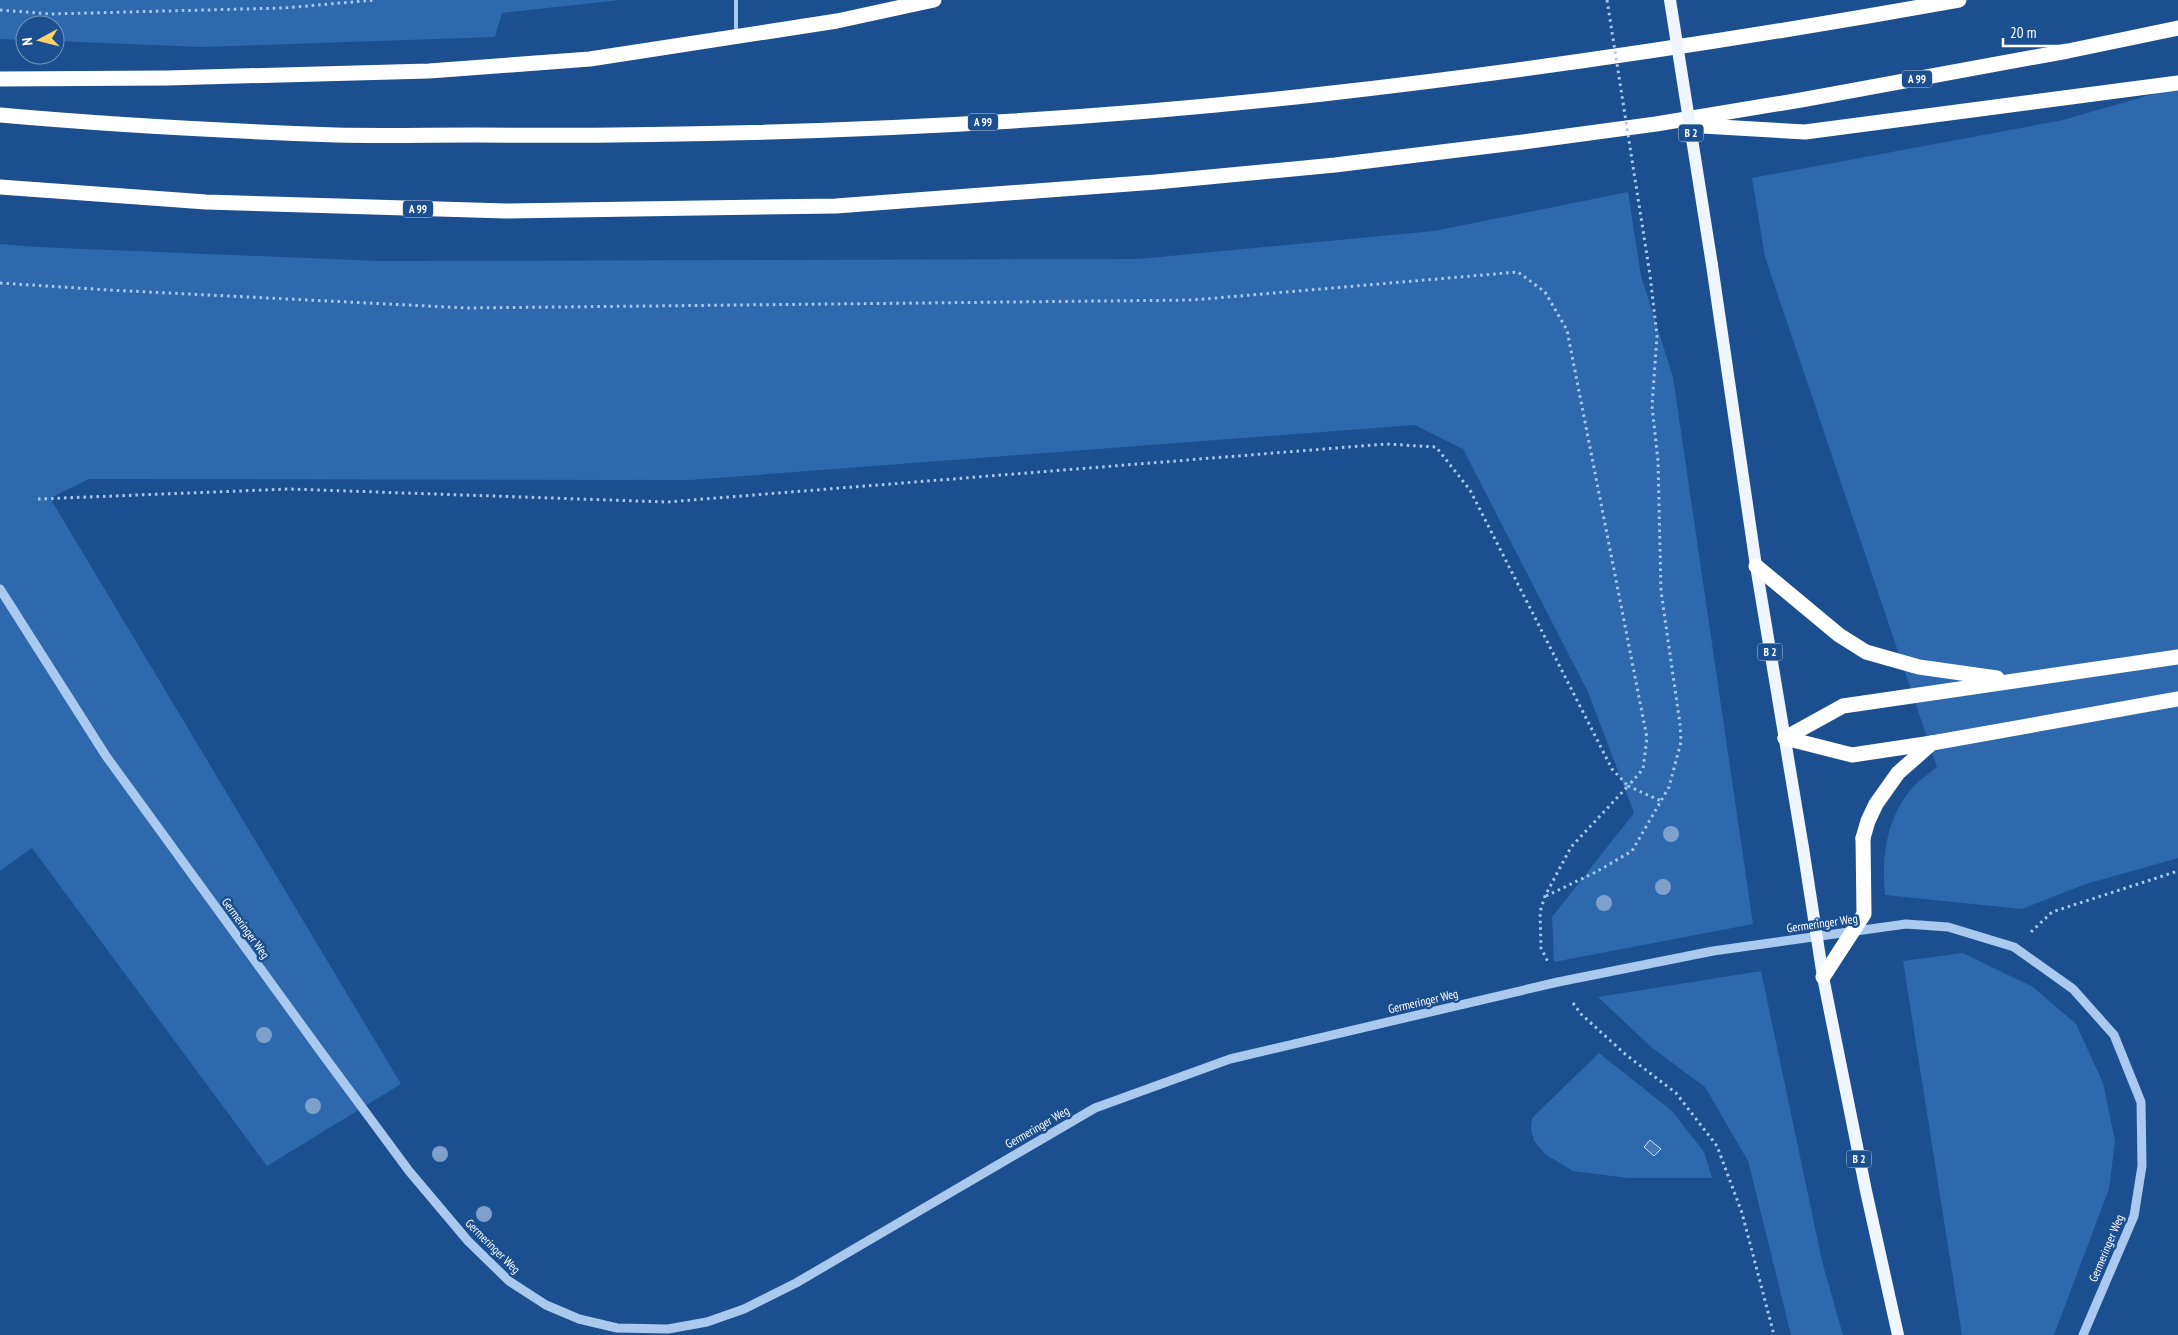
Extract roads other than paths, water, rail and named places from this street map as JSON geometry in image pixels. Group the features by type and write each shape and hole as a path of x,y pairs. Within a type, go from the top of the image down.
{"highway":[{"path":"0,79 167,78 429,71 590,60 838,21 934,0"},
{"name":"A 99","path":"0,115 76,122 339,135 583,136 912,127 1106,114 1321,95 1513,70 1791,29 1959,0"},
{"name":"A 99","path":"0,187 206,202 506,211 836,206 1156,182 1335,165 1656,124 1868,88 2068,51 2178,28"},
{"path":"1656,124 1805,132 2178,83"},
{"path":"1756,566 1840,635 1866,652 1920,667 2013,680"},
{"path":"1785,738 1844,706 2178,657"},
{"path":"1785,738 1852,755 1932,743 2178,699"},
{"path":"1823,977 1864,914 1863,838 1868,821 1876,804 1898,773 1932,743"}],"main road":[{"name":"B 2","path":"1670,0 1712,265 1756,566 1823,977 1885,1284 1898,1335"}],"street":[{"name":"Germeringer Weg","path":"0,589 106,756 410,1171 468,1241 509,1282 546,1305 579,1319 617,1328 668,1329 707,1322 744,1310 796,1283 1095,1108 1230,1059 1558,982 1712,951 1906,924 1948,927 2014,947 2073,989 2114,1035 2141,1102 2142,1166 2134,1216 2083,1335"}],"lane":[{"path":"736,0 736,37"}]}
